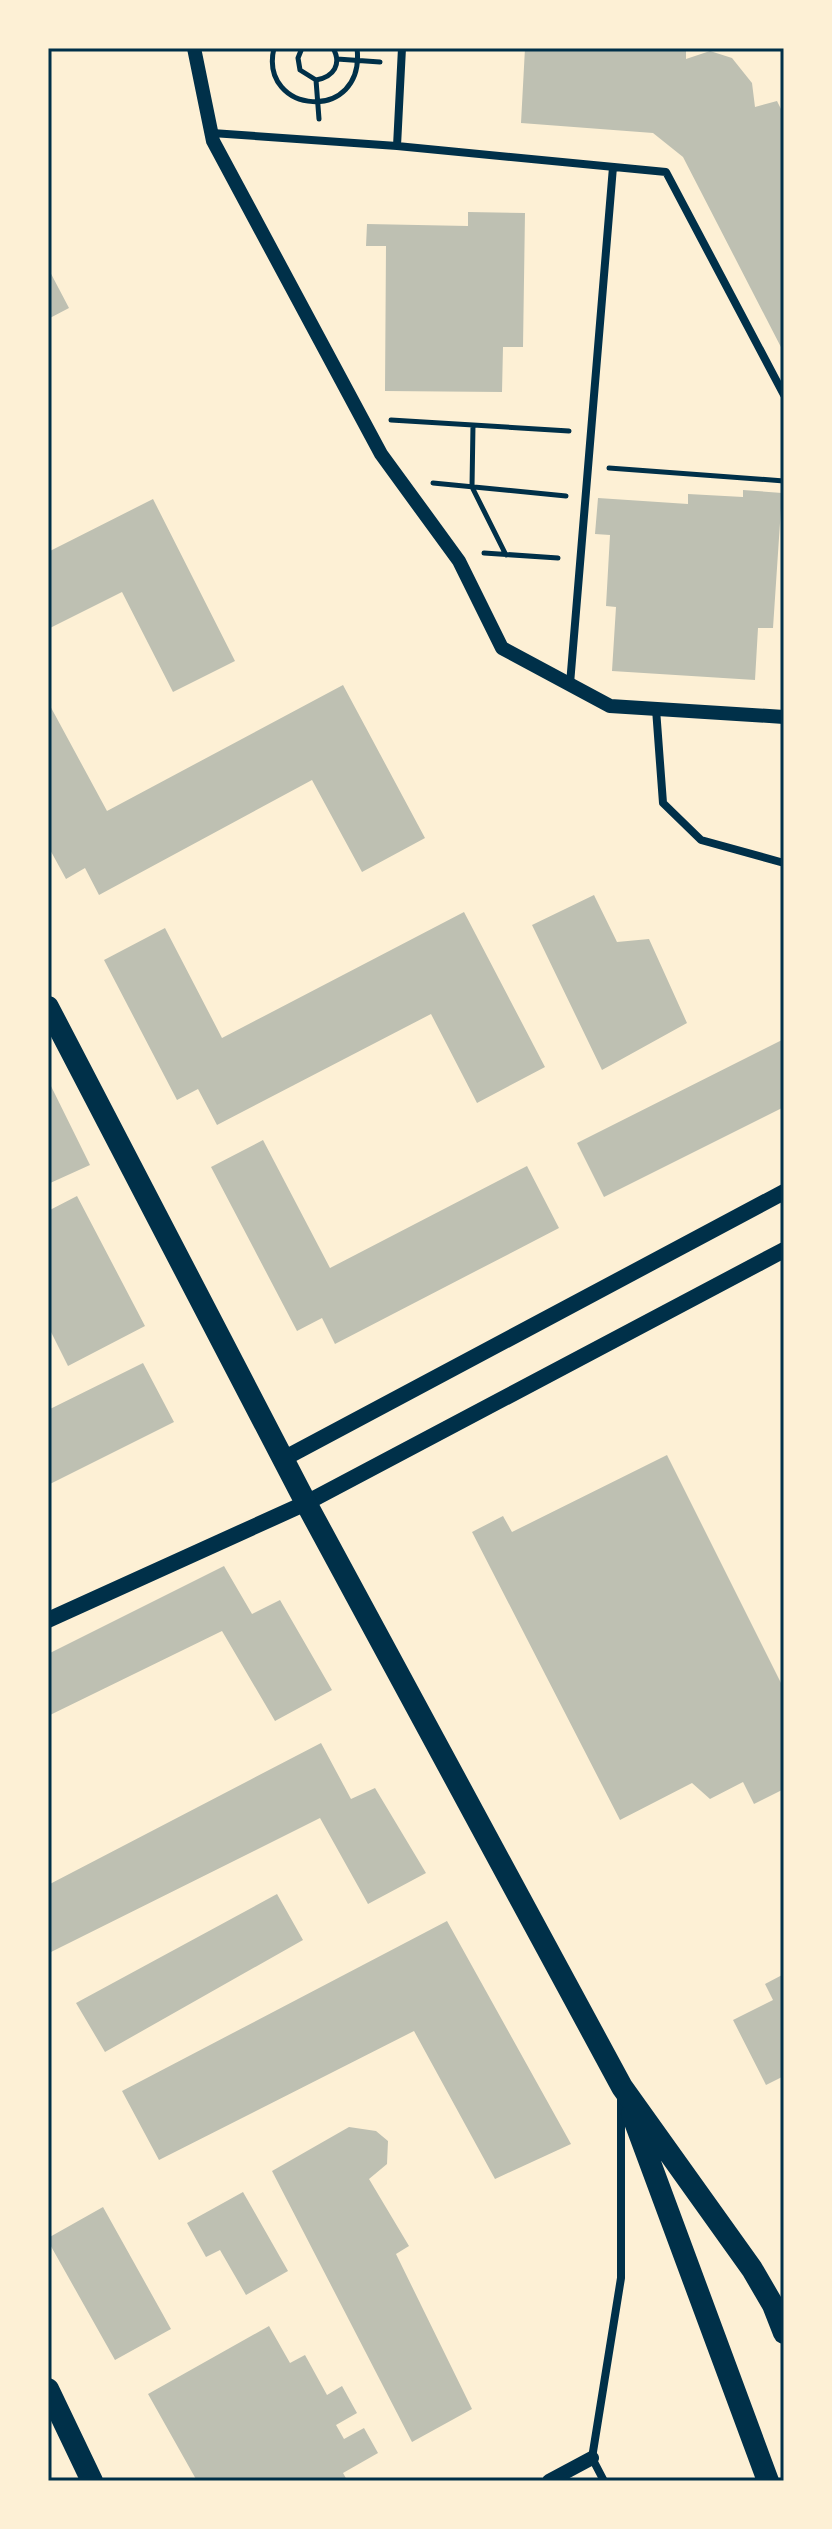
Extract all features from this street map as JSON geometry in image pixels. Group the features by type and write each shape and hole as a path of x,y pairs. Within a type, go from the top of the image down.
{"highway":[{"path":"48,1007 306,1503 622,2087 752,2269 773,2305 784,2333"},
{"path":"622,2087 768,2481"},
{"path":"48,2389 92,2481"}],"main road":[{"path":"283,1459 784,1192"},
{"path":"48,1620 306,1503 784,1250"}],"street":[{"path":"194,48 213,141 381,454 451,551 502,648 610,706 784,717"},
{"path":"397,146 402,48"},
{"path":"212,133 397,146 666,172 784,395"},
{"path":"570,684 613,167"},
{"path":"656,709 663,803 701,840 784,863"},
{"path":"604,2481 592,2458 621,2278 622,2087"},
{"path":"549,2481 592,2458"}],"path":[{"path":"274,48 273,67 277,81 286,92 298,99 317,102 339,96 349,86 359,61 357,48"},
{"path":"302,48 298,58 300,70 316,80 329,77 337,66 333,48"},
{"path":"337,59 401,63"},
{"path":"316,80 321,141"},
{"path":"362,418 591,433"},
{"path":"473,425 472,487 506,555"},
{"path":"588,466 784,481"},
{"path":"400,480 585,498"},
{"path":"451,551 580,560"}],"building":[{"path":"525,48 686,48 686,59 710,51 732,58 752,83 755,107 777,101 784,115 784,353 683,157 653,133 521,123"},
{"path":"468,212 525,213 523,347 503,347 502,392 385,391 386,246 366,246 367,224 468,226"},
{"path":"48,268 69,308 48,319"},
{"path":"743,490 782,493 773,628 758,628 755,680 612,671 616,607 606,606 610,535 595,534 598,498 688,504 688,494 743,497"},
{"path":"153,499 235,661 173,692 122,592 48,629 48,552"},
{"path":"343,685 425,838 362,872 312,780 99,895 85,868 66,879 48,846 48,702 107,811"},
{"path":"594,895 617,942 649,939 687,1023 602,1070 532,925"},
{"path":"464,912 545,1067 477,1103 431,1014 217,1125 198,1089 177,1100 104,960 165,928 222,1038"},
{"path":"784,1039 784,1107 604,1197 577,1143"},
{"path":"48,1080 90,1165 48,1184"},
{"path":"263,1140 330,1268 527,1166 559,1228 335,1344 322,1318 297,1331 211,1167"},
{"path":"77,1196 145,1326 68,1366 48,1326 48,1211"},
{"path":"143,1363 174,1422 48,1485 48,1410"},
{"path":"667,1455 784,1689 784,1789 754,1804 743,1782 710,1799 692,1783 620,1820 472,1532 503,1516 512,1532"},
{"path":"224,1566 252,1614 280,1600 332,1690 275,1721 222,1631 48,1716 48,1654"},
{"path":"321,1743 351,1799 375,1788 426,1873 368,1904 320,1818 49,1953 48,1885"},
{"path":"277,1894 303,1940 105,2052 76,2003"},
{"path":"447,1921 571,2144 495,2179 414,2031 159,2160 122,2091"},
{"path":"784,1974 784,2076 766,2085 733,2020 773,2000 765,1984"},
{"path":"349,2127 376,2131 388,2141 387,2164 369,2179 409,2246 396,2254 472,2409 412,2442 272,2171"},
{"path":"243,2192 288,2271 246,2295 220,2250 206,2257 187,2223"},
{"path":"103,2207 171,2329 115,2360 48,2241 48,2238"},
{"path":"269,2326 290,2363 305,2355 327,2395 342,2386 357,2413 336,2425 344,2439 364,2428 378,2453 343,2473 345,2481 197,2481 148,2394"}]}
